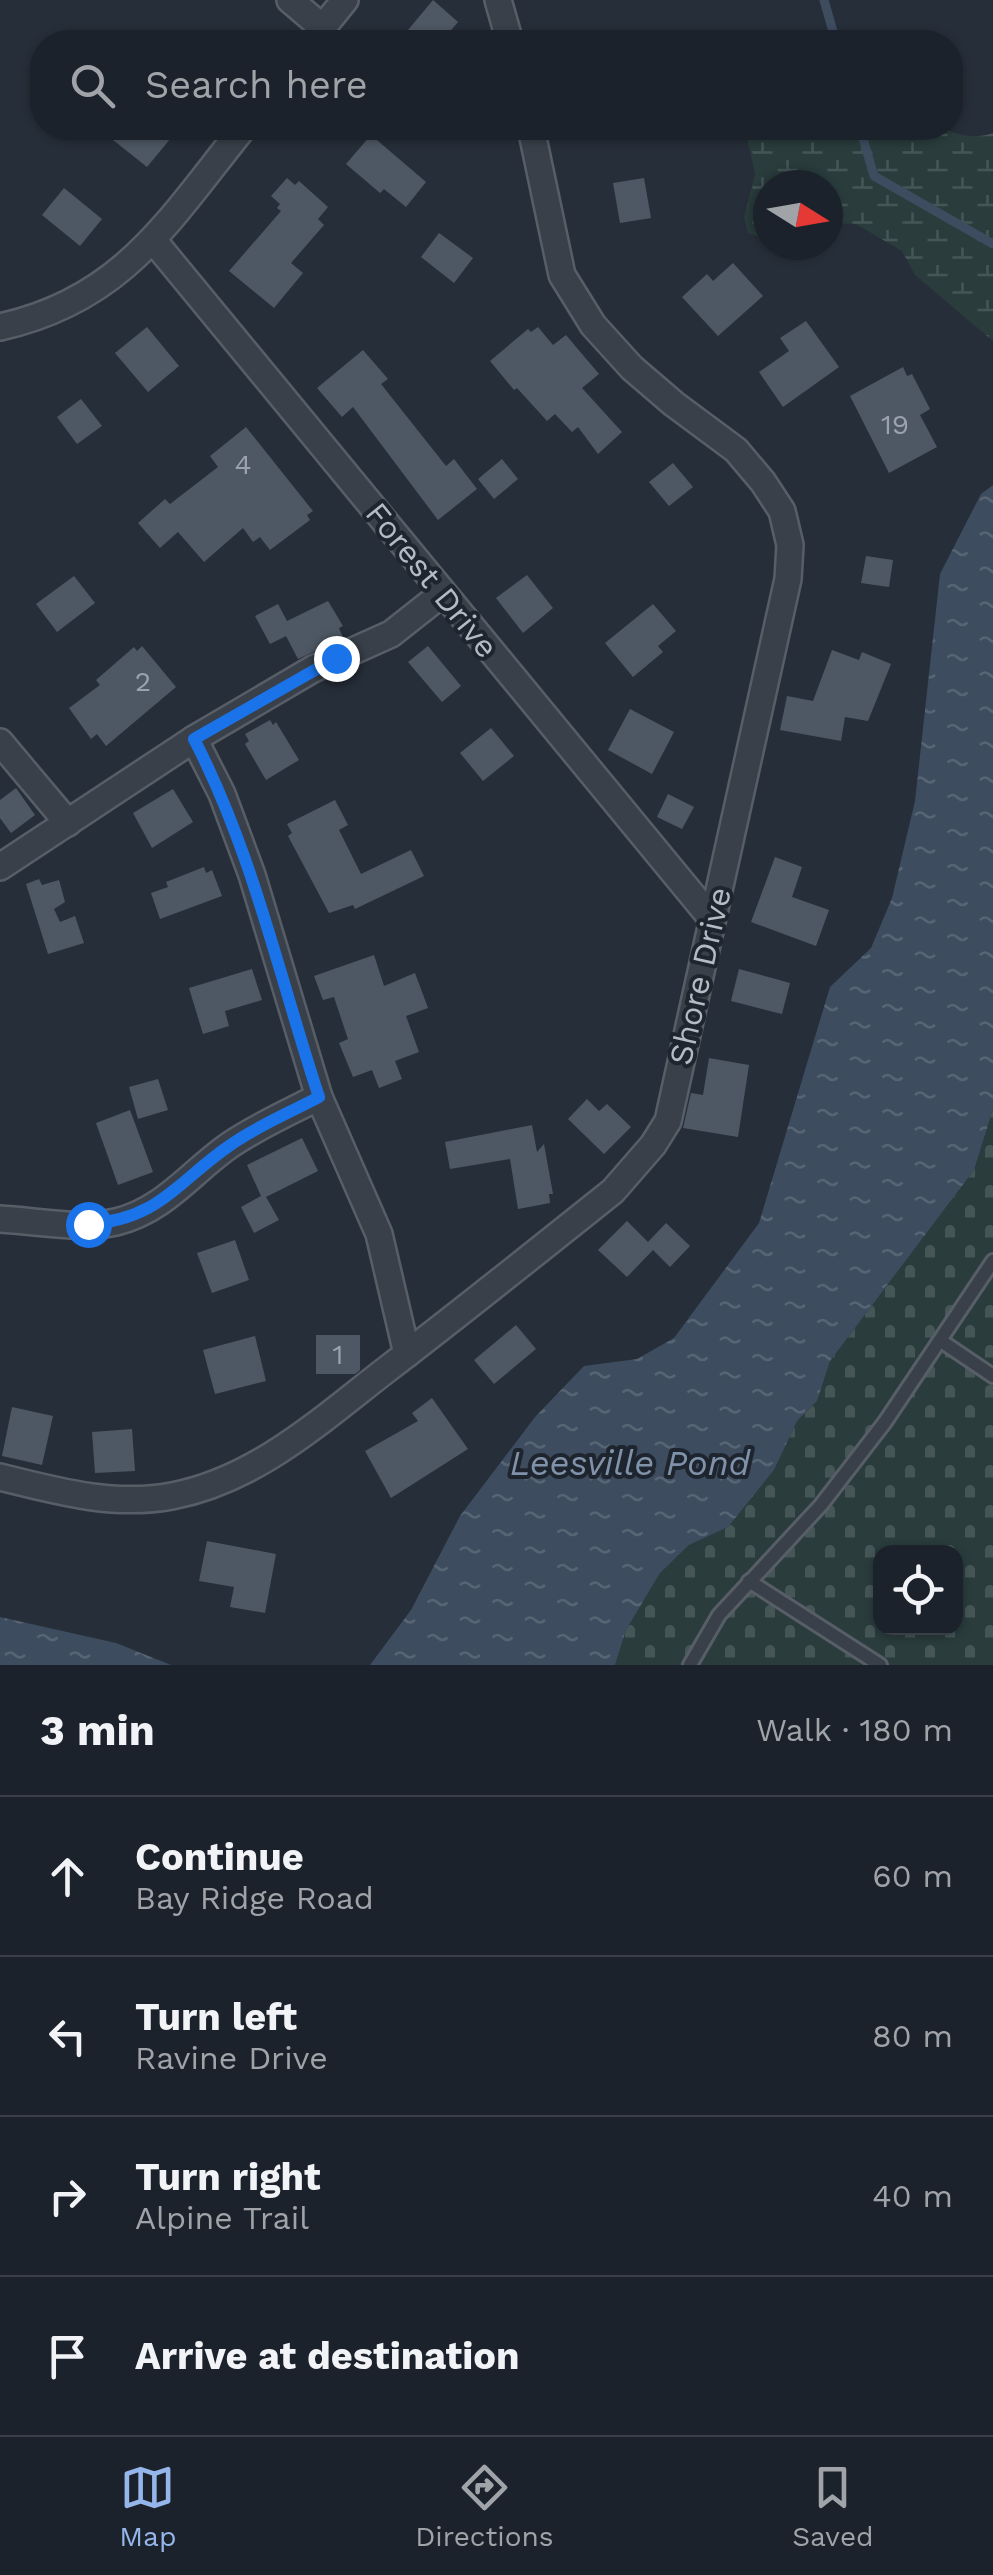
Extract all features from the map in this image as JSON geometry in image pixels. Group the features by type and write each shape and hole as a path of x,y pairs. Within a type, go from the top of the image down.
{"street":[{"path":"290,0 313,30"},
{"path":"321,30 345,0"},
{"path":"498,0 507,30"},
{"path":"0,327 40,317 104,285 153,240 233,140"},
{"name":"Shore Drive","path":"0,1477 64,1493 118,1500 168,1497 211,1487 280,1452 613,1191 653,1145 668,1121 788,578 790,545 782,511 745,461 632,368 594,325 562,275 534,140"},
{"name":"Forest Drive","path":"153,240 712,919"},
{"path":"0,866 194,739 313,669 391,634 443,593"},
{"path":"194,739 222,794 252,875 319,1097 378,1234 407,1354"},
{"path":"0,742 68,823"},
{"path":"0,1219 88,1224 136,1216 168,1197 228,1146 319,1097"}],"lane":[{"path":"690,1665 719,1615 821,1505 885,1422 993,1261"},
{"path":"941,1341 993,1376"},
{"path":"750,1581 880,1665"}],"green space":[{"path":"993,133 993,341 915,275 902,251 856,224 843,224 843,170 754,170 748,140 963,140 963,135"},
{"path":"753,182 753,235 748,233 744,217"},
{"path":"993,1109 993,1665 615,1665 626,1630 660,1573 689,1545 728,1527 774,1470 797,1421 817,1401 830,1361 974,1170"}],"water":[{"name":"Leesville Pond","path":"993,485 993,1109 974,1170 830,1361 817,1401 797,1421 774,1470 728,1527 689,1545 660,1573 626,1630 615,1665 370,1665 411,1610 460,1516 535,1417 584,1366 637,1359 674,1338 759,1223 830,987 871,948 892,898 915,801 940,574 981,494"},
{"path":"0,1617 116,1643 171,1665 0,1665"}],"building":[{"path":"433,0 458,22 451,30 408,30"},
{"path":"113,140 169,140 147,167"},
{"path":"367,140 377,140 426,182 406,207 384,189 380,193 346,164"},
{"path":"287,178 295,185 299,181 328,207 318,219 324,225 291,263 303,273 274,308 229,271 281,211 277,208 280,204 271,196"},
{"path":"644,178 651,218 620,223 613,183"},
{"path":"64,188 102,219 80,246 42,215"},
{"path":"439,233 473,258 454,283 421,257"},
{"path":"733,263 763,296 718,336 682,297 707,274 713,281"},
{"path":"806,321 839,367 783,407 759,372 789,351 780,338"},
{"path":"147,327 179,366 148,392 115,353"},
{"path":"538,327 553,345 566,335 599,374 582,388 622,432 598,454 578,427 572,432 555,414 547,421 490,361 528,329 531,332"},
{"path":"363,350 388,379 381,384 446,466 454,459 477,489 438,520 353,407 342,417 317,388"},
{"path":"903,367 907,376 912,374 930,409 920,415 937,447 889,473 850,396"},
{"path":"81,399 102,426 77,444 57,417"},
{"path":"246,427 313,511 307,515 310,520 270,550 260,537 253,542 243,528 204,562 178,532 160,548 138,523 165,499 170,504 218,467 210,456"},
{"path":"502,459 518,479 494,499 478,479"},
{"path":"673,463 693,487 669,506 649,482"},
{"path":"866,556 893,560 889,587 861,583"},
{"path":"527,575 553,608 523,633 496,598"},
{"path":"74,576 95,603 57,632 36,604"},
{"path":"328,601 343,626 339,628 343,638 298,659 286,636 270,644 255,616 278,604 287,621"},
{"path":"653,604 676,631 658,646 663,652 633,677 605,643"},
{"path":"142,646 176,687 106,746 97,734 91,739 69,708 100,685 96,680 134,647 137,651"},
{"path":"428,646 461,686 442,702 408,662"},
{"path":"832,650 859,660 862,652 891,664 868,721 845,717 841,741 780,730 787,696 813,701"},
{"path":"630,709 674,732 652,774 608,750"},
{"path":"270,720 273,725 276,722 299,760 266,780 245,744 249,741 245,734"},
{"path":"491,728 514,756 483,781 460,753"},
{"path":"16,788 35,815 11,833 0,818 0,800"},
{"path":"173,789 193,822 152,848 133,813"},
{"path":"668,794 694,807 682,829 657,817"},
{"path":"335,800 348,825 339,830 361,874 411,850 424,876 355,909 353,905 329,913 288,836 292,833 287,824"},
{"path":"775,857 802,867 792,897 829,910 816,946 751,922"},
{"path":"204,867 206,873 212,870 222,896 160,919 151,893 168,887 166,882"},
{"path":"39,879 42,885 59,880 65,902 54,909 60,922 75,916 84,943 48,954 26,884"},
{"path":"374,955 384,986 415,973 428,1008 406,1016 419,1052 395,1061 402,1079 379,1088 372,1070 353,1077 339,1043 348,1039 334,997 323,1000 314,976"},
{"path":"252,969 262,1000 225,1011 229,1026 203,1034 189,988"},
{"path":"739,969 790,983 782,1014 731,1001"},
{"path":"709,1058 749,1065 738,1137 683,1128 691,1093 703,1095"},
{"path":"158,1079 168,1110 138,1119 129,1087"},
{"path":"587,1099 599,1111 607,1104 631,1127 604,1154 568,1119"},
{"path":"130,1110 153,1172 118,1185 96,1123"},
{"path":"532,1125 537,1152 544,1144 553,1194 549,1194 550,1203 518,1209 510,1159 450,1169 445,1142"},
{"path":"302,1138 318,1171 266,1197 279,1220 254,1233 241,1207 261,1196 247,1165"},
{"path":"627,1221 648,1242 666,1223 690,1246 670,1267 653,1250 627,1277 598,1250"},
{"path":"235,1240 249,1280 212,1293 197,1253"},
{"path":"516,1325 536,1349 494,1384 474,1360"},
{"path":"316,1335 360,1335 360,1370 355,1374 316,1374"},
{"path":"255,1336 266,1381 215,1394 203,1350"},
{"path":"432,1398 468,1449 391,1498 365,1451 418,1421 412,1413"},
{"path":"12,1407 53,1416 42,1465 2,1456"},
{"path":"132,1429 135,1471 95,1473 92,1432"},
{"path":"207,1541 276,1554 265,1613 230,1607 234,1587 199,1581"}],"waterway":[{"path":"824,0 833,30"},
{"path":"864,140 874,176 993,244"}],"route":[{"path":"88,1224 112,1223 153,1208 228,1146 319,1097 252,875 222,794 194,739 336,658"}]}
